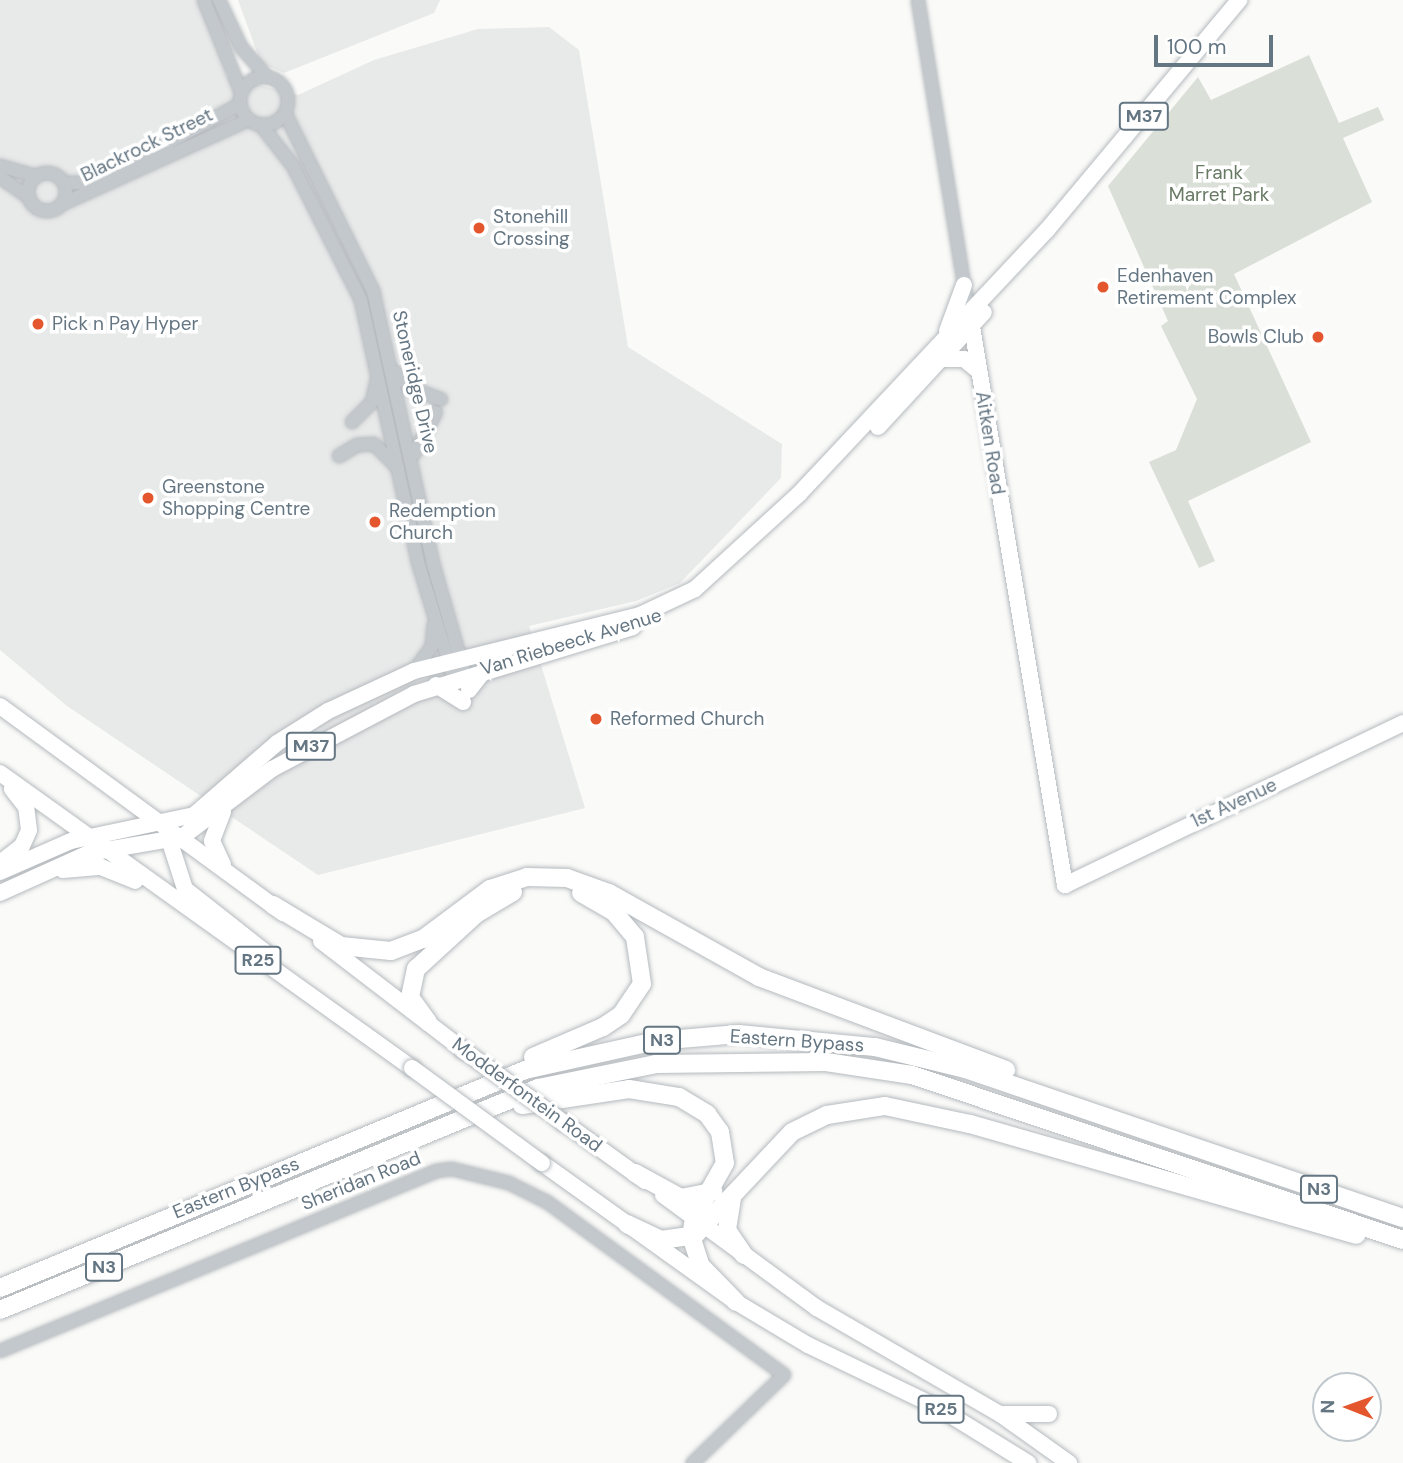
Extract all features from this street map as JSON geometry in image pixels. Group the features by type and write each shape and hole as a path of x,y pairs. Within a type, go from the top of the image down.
{"highway":[{"path":"273,905 341,946 391,951 423,939 507,882 574,880 796,992 1234,1160"},
{"path":"109,1241 220,1186 603,1027 639,992 642,955 628,927 599,901 558,888 519,890 476,914 416,969 410,997 428,1022"},
{"name":"Eastern Bypass","path":"0,1288 525,1070 656,1041 739,1034 919,1056 1403,1218"},
{"name":"Eastern Bypass","path":"0,1310 402,1143 586,1075 656,1063 826,1062 959,1087 1403,1240"},
{"path":"402,1143 565,1094 647,1091 679,1097 716,1124 726,1163 697,1227 701,1266 736,1302"},
{"path":"627,1224 661,1240 697,1227 736,1185 803,1126 844,1110 885,1106 946,1117 1403,1248"},
{"path":"635,1173 681,1198 713,1192"},
{"path":"736,1185 726,1222 744,1255"},
{"path":"0,1282 47,1269"}],"main road":[{"name":"Van Riebeeck Avenue","path":"106,851 175,839 323,738 436,685 463,686 485,668 657,618 701,595 942,359 970,320 1239,0"},
{"path":"944,340 964,285"},
{"name":"Van Riebeeck Avenue","path":"165,823 202,809 268,749 317,717 414,671 455,658 617,621 669,603 705,580 782,517 944,340 970,320"},
{"name":"Aitken Road","path":"970,320 1065,885"},
{"path":"942,359 964,359 979,371"},
{"path":"436,685 463,686"},
{"name":"Modderfontein Road","path":"0,706 165,823 175,839 228,871 463,1050 635,1173 697,1227 744,1255 864,1339 1000,1414 1069,1463"},
{"name":"1st Avenue","path":"1065,885 1403,723"},
{"path":"0,776 21,799 29,825 22,846 0,863"},
{"name":"R25","path":"0,776 736,1302 995,1441 1028,1463"},
{"path":"228,871 212,841 230,802"},
{"name":"M37","path":"0,872 87,838 165,823"},
{"path":"175,839 185,889 408,1066"},
{"name":"M37","path":"0,893 44,873 106,851"},
{"path":"44,873 101,867 166,895"},
{"path":"1000,1414 1049,1414"},
{"path":"995,1441 1010,1463"}],"street":[{"path":"204,0 248,120 261,125 285,113 285,89 266,76 241,47 219,0"},
{"name":"Aitken Road","path":"918,0 970,320"},
{"path":"240,99 251,80 266,76"},
{"name":"Blackrock Street","path":"64,183 94,183 240,99"},
{"name":"Stoneridge Drive","path":"285,113 365,268 393,369 433,564 463,686"},
{"name":"Blackrock Street","path":"62,204 248,120"},
{"name":"Stoneridge Drive","path":"261,125 293,166 356,288 434,616 455,658"},
{"path":"0,166 36,176 53,173 64,183 62,204 45,211 0,177"},
{"path":"29,197 36,176"},
{"path":"393,369 410,388 440,399"},
{"path":"352,422 372,402 378,372"},
{"path":"412,458 436,412"},
{"path":"339,456 357,445 374,444 400,471"},
{"path":"414,671 432,646 434,616"},
{"name":"Sheridan Road","path":"0,1351 446,1169 501,1180 547,1202 784,1375 692,1463"}],"shaded area":[{"path":"0,0 205,0 227,77 298,95 374,60 478,29 549,27 579,50 628,347 782,444 781,478 680,583 636,601 529,626 585,808 318,875 67,706 0,650"},
{"path":"238,0 440,0 434,13 284,73 261,63"}],"green space":[{"name":"Frank Marret Park","path":"1309,55 1339,123 1378,107 1384,120 1343,138 1372,202 1234,274 1311,442 1188,501 1215,561 1199,568 1149,462 1176,450 1197,399 1161,326 1168,321 1108,186 1198,77 1211,100"}],"place":[{"name":"Stonehill Crossing","path":"479,228"},
{"name":"Edenhaven Retirement Complex","path":"1103,287"},
{"name":"Pick n Pay Hyper","path":"38,324"},
{"name":"Bowls Club","path":"1318,337"},
{"name":"Greenstone Shopping Centre","path":"148,498"},
{"name":"Redemption Church","path":"375,522"},
{"name":"Reformed Church","path":"596,719"}]}
